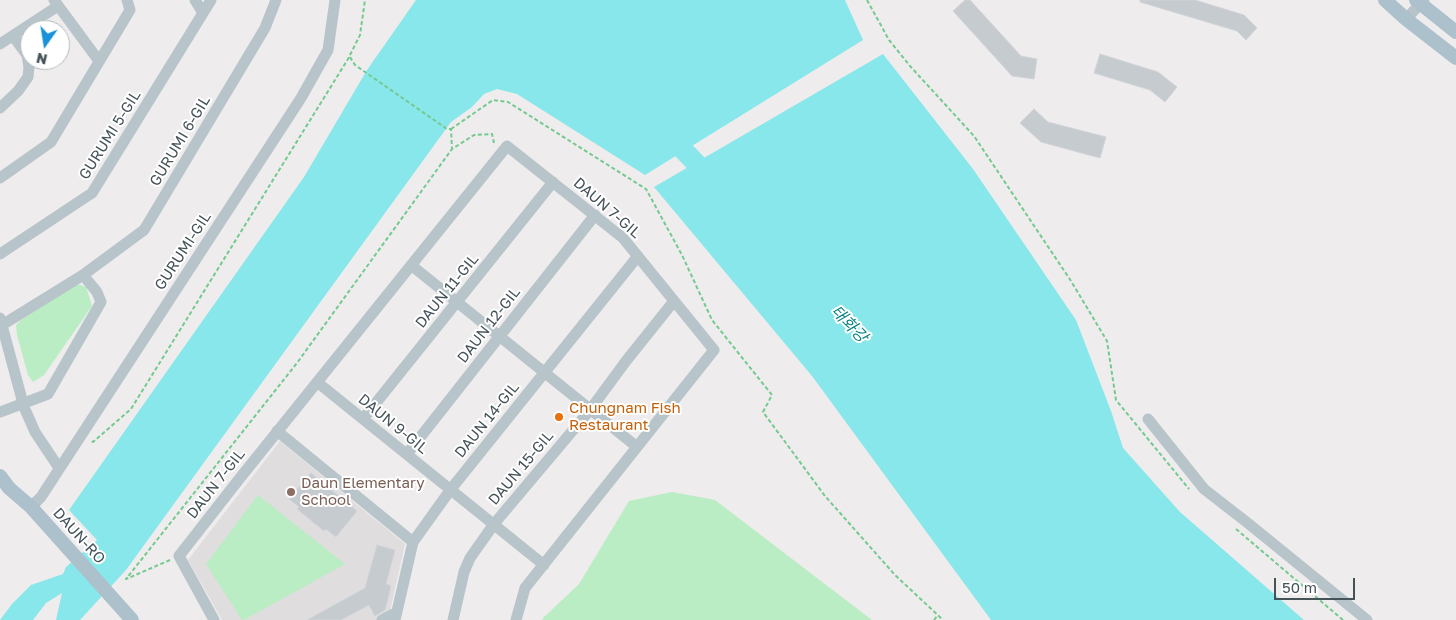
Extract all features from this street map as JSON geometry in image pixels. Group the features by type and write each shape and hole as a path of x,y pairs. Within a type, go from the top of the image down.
{"main road":[{"path":"1385,0 1456,58"},
{"path":"1420,1 1456,32"},
{"name":"DAUN-RO","path":"0,476 9,488 31,507 128,615"}],"street":[{"path":"0,178 51,142 130,10 127,0"},
{"path":"195,0 203,13"},
{"name":"GURUMI 5-GIL","path":"0,254 92,193 211,0"},
{"name":"GURUMI 6-GIL","path":"1,322 84,274 144,230 265,28 276,0"},
{"name":"GURUMI-GIL","path":"31,507 41,497 301,98 328,50 335,0"},
{"path":"1406,19 1420,1"},
{"path":"0,44 56,3 99,61"},
{"path":"0,108 18,91 28,77 27,55 13,36"},
{"name":"DAUN 7-GIL","path":"179,556 277,431 507,146 624,238 714,350 525,588 516,620"},
{"name":"DAUN 11-GIL","path":"364,419 553,182"},
{"name":"DAUN 12-GIL","path":"407,454 595,216"},
{"name":"DAUN 14-GIL","path":"396,616 413,542 451,490 638,256"},
{"path":"411,265 636,447"},
{"path":"0,412 48,394 101,302 97,292 84,274"},
{"name":"DAUN 15-GIL","path":"453,620 464,572 470,558 494,524 590,410 674,300"},
{"path":"1,322 23,402 35,432 59,468"},
{"name":"DAUN 9-GIL","path":"317,382 544,565"},
{"path":"1148,419 1204,489 1250,524 1367,620"},
{"path":"277,431 413,542"},
{"path":"179,556 214,620"},
{"path":"382,620 396,616"}],"path":[{"path":"82,434 93,442 131,409 350,57 360,35 365,0"},
{"path":"867,0 890,40 910,66 974,136 1055,257 1107,341 1116,400 1194,494"},
{"path":"350,57 355,65 447,129 451,129 493,100 508,102 646,189 682,255 712,320 772,395 763,412 825,496 895,575 943,620"},
{"path":"451,129 452,150"},
{"path":"179,556 126,579 297,362 452,150 474,135 492,134 497,158"},
{"path":"1231,525 1343,620"},
{"path":"934,620 938,615"}],"shaded area":[{"name":"Daun Elementary School","path":"280,441 405,544 388,620 222,620 188,560"}],"green space":[{"path":"77,284 86,287 92,306 44,375 33,382 28,375 16,325"},
{"path":"672,492 715,500 872,620 542,620 579,584 629,501"},
{"path":"258,495 345,564 242,620 206,564"}],"water":[{"path":"416,0 845,0 863,40 645,175 517,94 497,89 484,94 472,107 451,122 126,570 80,620 56,620 62,593 46,603 33,620 0,620 12,604 31,585 63,574 66,567 97,540 69,510 304,177 367,70"},
{"path":"883,54 973,169 1076,320 1123,448 1180,512 1304,620 991,620 812,376 654,187"}],"building":[{"path":"965,0 970,0 1021,56 1037,59 1034,79 1012,76 953,11"},
{"path":"1140,0 1195,0 1244,15 1257,28 1246,40 1237,31 1140,2"},
{"path":"1100,54 1158,72 1177,87 1165,102 1150,90 1094,73"},
{"path":"1034,109 1048,122 1106,137 1100,158 1041,142 1020,123"},
{"path":"311,473 357,511 336,537 326,529 324,531 297,509 299,507 289,499"},
{"path":"377,545 395,550 386,584 391,586 385,610 375,616 369,605 341,620 307,620 365,588"}],"waterway":[{"name":"태화강","path":"666,132 715,183"}],"place":[{"name":"Chungnam Fish Restaurant","path":"559,417"},
{"name":"Daun Elementary School","path":"291,492"}]}
